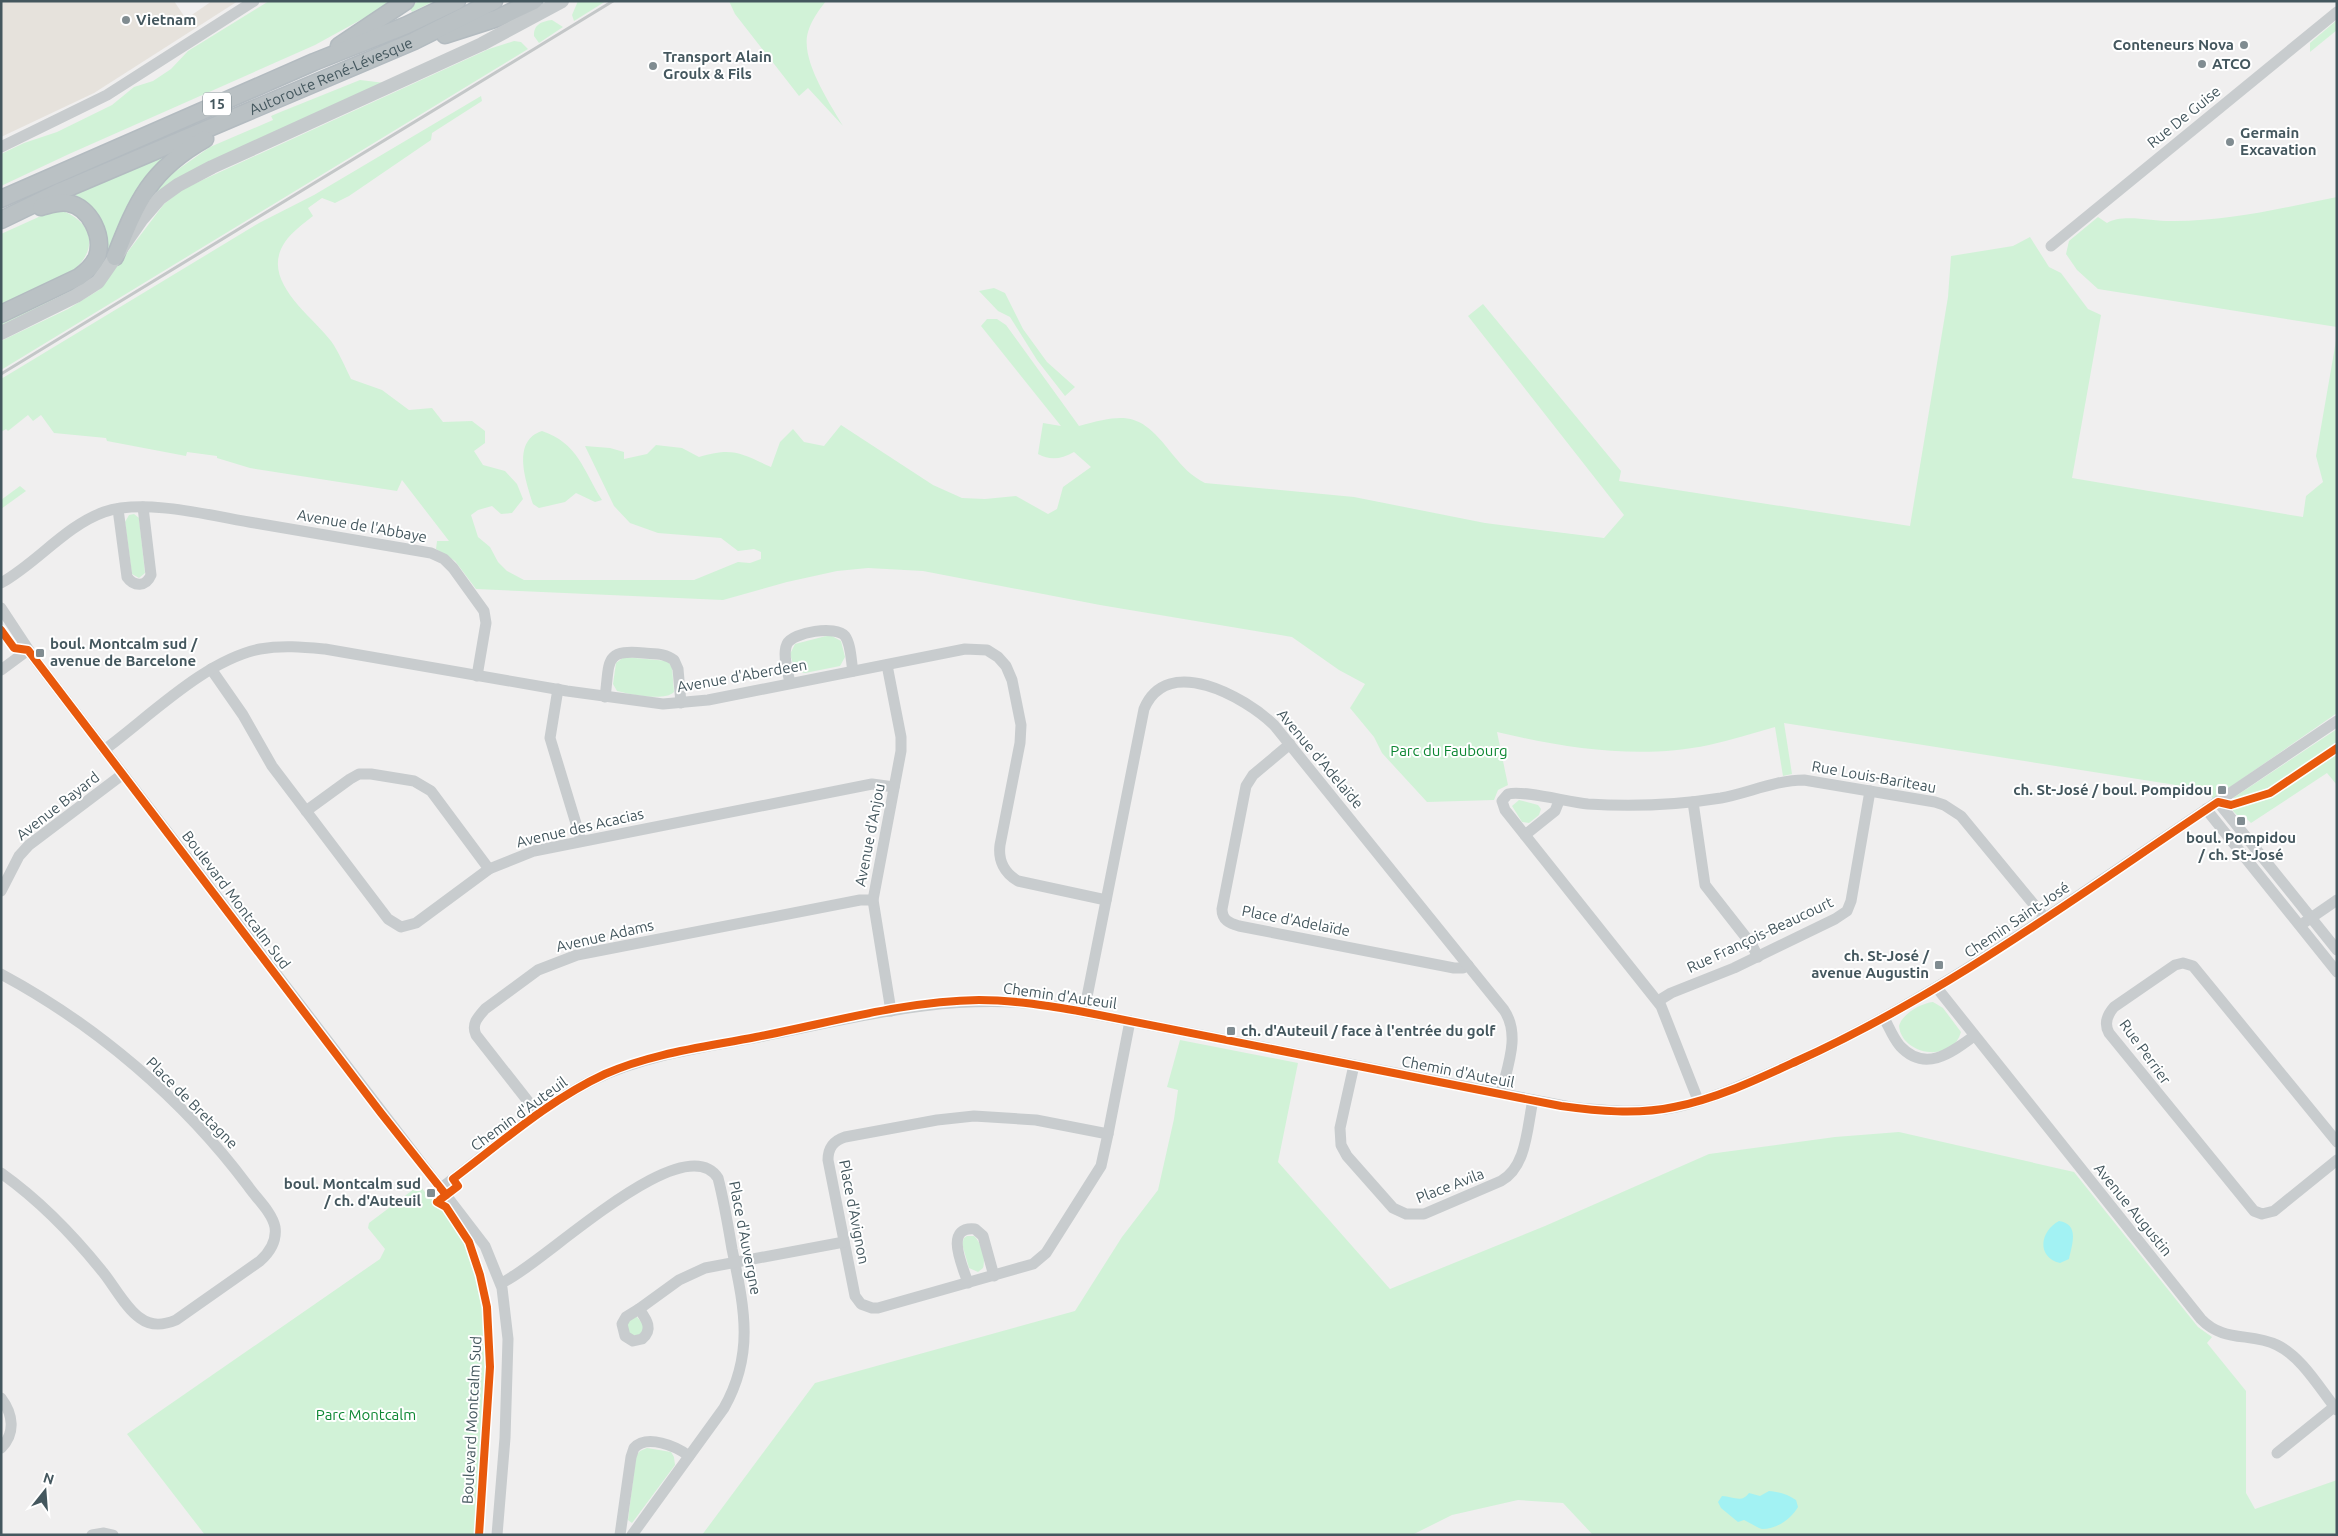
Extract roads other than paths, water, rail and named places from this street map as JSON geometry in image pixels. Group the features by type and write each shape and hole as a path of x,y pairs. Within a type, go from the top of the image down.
{"highway":[{"path":"314,62 406,1"},
{"name":"Autoroute René-Lévesque","path":"1,199 314,62 384,35 457,1"},
{"name":"Autoroute René-Lévesque","path":"8,216 440,29 494,1"},
{"path":"388,52 487,22 534,1"},
{"path":"115,257 136,206 160,173 188,149 256,110"},
{"path":"1,314 79,277 93,264 99,247 98,235 90,218 70,204 55,204 8,216"}],"main road":[{"path":"1,333 88,289 104,275 115,257 155,204 170,189 487,42 562,1"}],"street":[{"path":"1,147 108,95 254,1"},
{"name":"Rue De Guise","path":"2051,246 2337,12"},
{"path":"118,509 126,574 132,583 139,585 146,582 151,575 143,507"},
{"name":"Avenue de l'Abbaye","path":"1,583 87,520 102,513 118,509 143,507 207,515 438,555 453,568 484,612 486,623 476,676"},
{"name":"Boulevard Montcalm Sud","path":"1,608 28,650 485,1246 501,1283 506,1317 508,1366 497,1535"},
{"path":"790,683 785,655 788,643 796,637 827,630 838,632 846,638 853,671"},
{"name":"Avenue d'Aberdeen","path":"104,750 211,669 250,651 276,647 296,646 325,649 476,676 655,704 681,704 975,648 987,650 1002,661 1012,680 1022,731 1000,845 1002,864 1009,875 1018,881 1106,900"},
{"path":"1,670 28,650"},
{"path":"605,697 614,656 622,652 654,654 670,657 676,663 681,704"},
{"name":"Avenue d'Anjou","path":"887,665 901,737 901,751 873,900 891,1010"},
{"name":"Avenue des Acacias","path":"211,669 243,714 272,766 388,919 399,927 416,924 489,869 534,851 581,840 872,784 894,788"},
{"name":"Avenue d'Adelaïde","path":"1084,1012 1142,717 1147,703 1159,689 1175,683 1185,682 1206,686 1233,696 1257,710 1290,744 1504,1010 1512,1023 1512,1043 1502,1094"},
{"path":"558,689 550,738 581,840"},
{"name":"Chemin Saint-José","path":"1698,1100 1789,1065 1884,1018 1937,988 2046,918 2337,721"},
{"name":"Place d'Adelaïde","path":"1290,744 1253,776 1246,786 1222,909 1223,917 1233,924 1249,928 1454,968 1463,968 1468,965"},
{"name":"Avenue Bayard","path":"1,891 19,856 29,845 123,774"},
{"path":"306,811 359,774 371,774 414,781 431,791 489,869"},
{"name":"Rue Louis-Bariteau","path":"1698,1100 1664,1011 1658,1001 1505,810 1502,801 1504,797 1513,793 1559,801 1628,806 1693,802 1738,794 1795,780 1935,802 1961,816 2046,918"},
{"name":"Rue François-Beaucourt","path":"1658,1001 1671,993 1758,957 1835,919 1847,910 1852,901 1870,791"},
{"path":"1525,835 1555,811 1559,801"},
{"path":"1693,802 1706,885 1752,945 1758,957"},
{"path":"2218,802 2337,950"},
{"path":"2206,809 2337,972"},
{"name":"Avenue Adams","path":"538,1114 476,1035 474,1026 478,1016 485,1009 538,970 577,955 860,900 873,900"},
{"path":"2299,926 2337,900"},
{"name":"Rue Perrier","path":"2337,1142 2199,970 2193,966 2183,963 2175,965 2114,1007 2108,1015 2107,1025 2109,1033 2247,1205 2254,1211 2266,1214 2274,1211 2337,1160"},
{"name":"Place de Bretagne","path":"1,974 45,1000 88,1029 165,1094 203,1132 242,1177 272,1220 274,1239 270,1251 260,1260 176,1320 163,1324 152,1324 134,1313 102,1271 67,1231 33,1199 1,1173"},
{"name":"Avenue Augustin","path":"1937,988 2206,1324 2224,1334 2264,1341 2283,1348 2298,1362 2335,1409 2276,1453"},
{"name":"Chemin d'Auteuil","path":"441,1188 538,1114 567,1095 595,1079 651,1058 891,1010 945,1002 982,1000 1035,1004 1084,1012 1581,1108 1634,1111 1665,1109 1698,1100"},
{"path":"1884,1018 1899,1044 1907,1051 1922,1058 1940,1058 1974,1036"},
{"name":"Place d'Avignon","path":"1108,1134 1036,1120 974,1116 937,1120 839,1139 830,1148 828,1160 855,1296 861,1304 867,1307 878,1308 1033,1264 1046,1253 1101,1166 1108,1134 1130,1021"},
{"name":"Place Avila","path":"1354,1065 1340,1128 1341,1145 1347,1156 1392,1208 1406,1214 1424,1214 1501,1181 1512,1174 1521,1158 1532,1100"},
{"name":"Place d'Auvergne","path":"501,1283 521,1272 625,1193 661,1175 696,1165 711,1169 718,1178 744,1316 743,1359 729,1398 632,1535"},
{"path":"968,1283 957,1245 958,1236 965,1230 975,1230 983,1236 994,1276"},
{"path":"639,1309 687,1275 705,1268 844,1242"},
{"path":"1,1398 10,1413 12,1425 9,1438 1,1448"},
{"path":"620,1535 630,1457 634,1448 645,1442 664,1444 678,1448 689,1456"},
{"path":"92,1535 104,1533 113,1535"}],"water":[{"path":"2059,1221 2070,1226 2073,1236 2069,1259 2060,1263 2052,1260 2047,1255 2043,1244 2048,1231"},
{"path":"1769,1491 1793,1498 1796,1500 1798,1507 1783,1523 1768,1529 1762,1529 1744,1520 1738,1522 1721,1508 1718,1502 1722,1496 1740,1499 1749,1493 1760,1496"}],"railway":[{"path":"1,374 613,1"}],"place":[{"name":"Vietnam","path":"126,20"},
{"name":"Conteneurs Nova","path":"2244,45"},
{"name":"ATCO","path":"2202,64"},
{"name":"Transport Alain Groulx & Fils","path":"653,66"},
{"name":"Germain Excavation","path":"2230,142"},
{"name":"boul. Montcalm sud / avenue de Barcelone","path":"40,653"},
{"name":"ch. St-José / boul. Pompidou","path":"2222,790"},
{"name":"boul. Pompidou / ch. St-José","path":"2241,821"},
{"name":"ch. St-José / avenue Augustin","path":"1939,965"},
{"name":"ch. d'Auteuil / face à l'entrée du golf","path":"1231,1031"},
{"name":"boul. Montcalm sud / ch. d'Auteuil","path":"431,1193"}],"park label":[{"name":"Parc du Faubourg","path":"1449,751"},
{"name":"Parc Montcalm","path":"366,1415"}]}
